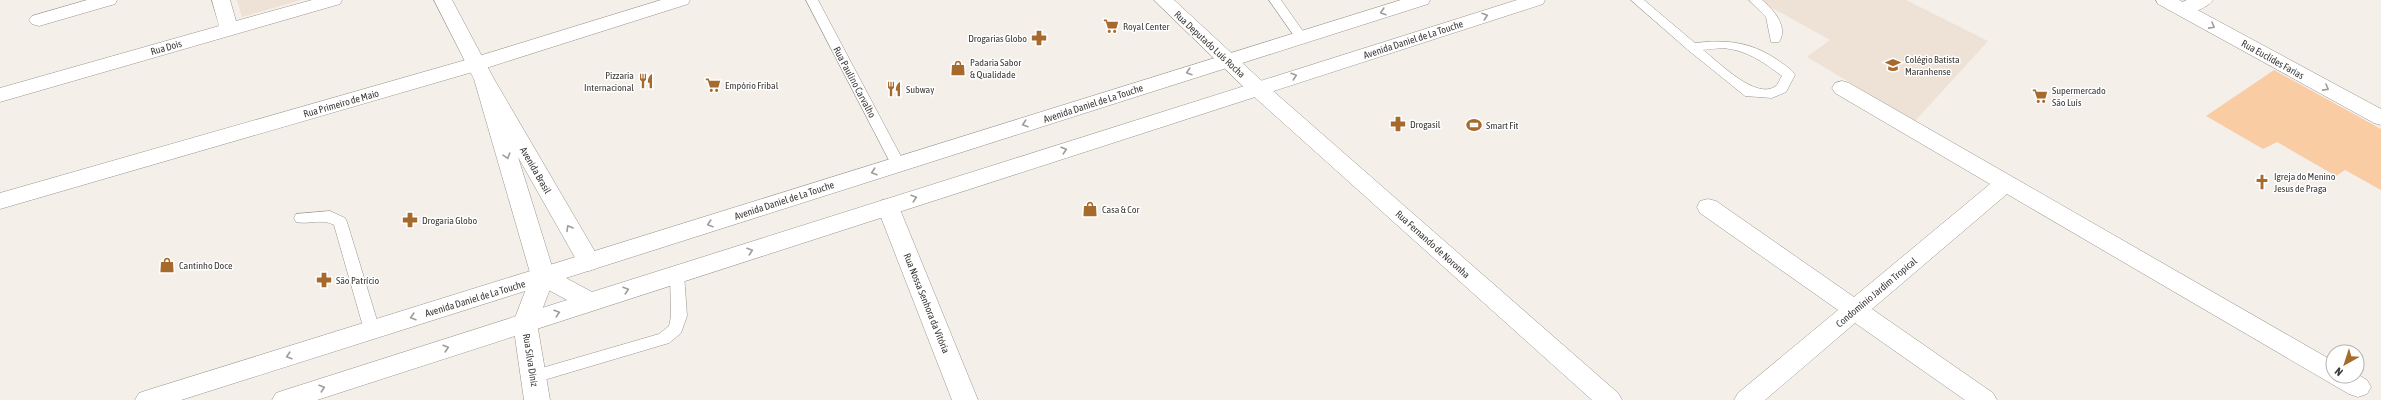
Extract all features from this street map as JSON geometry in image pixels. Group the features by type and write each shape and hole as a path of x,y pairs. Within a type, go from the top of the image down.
{"street":[{"path":"39,20 108,0"},
{"path":"221,0 229,29"},
{"name":"Rua Dois","path":"0,95 333,0"},
{"name":"Avenida Brasil","path":"443,0 480,72 588,262"},
{"name":"Rua Primeiro de Maio","path":"0,201 480,72 642,5 681,0"},
{"name":"Rua Deputado Luís Rocha","path":"1163,0 1257,88"},
{"name":"Avenida Daniel de La Touche","path":"148,400 1226,60 1421,0"},
{"name":"Avenida Daniel de La Touche","path":"285,400 1536,0"},
{"path":"2174,5 2204,0"},
{"name":"Rua Euclídes Farias","path":"2174,5 2381,118"},
{"name":"Avenida Brasil","path":"480,72 544,276"},
{"name":"Rua Fernando de Noronha","path":"1257,88 1609,400"},
{"path":"1842,88 2325,368"},
{"name":"Condomínio Jardim Tropical","path":"1747,400 2005,183"},
{"name":"Rua Nossa Senhora da Vitória","path":"888,207 965,400"},
{"path":"1708,207 1984,400"},
{"path":"544,276 589,302"},
{"name":"Rua Silva Diniz","path":"535,388 525,323 544,276"}],"lane":[{"name":"Rua Paulino Carvalho","path":"812,0 898,164"},
{"path":"1275,0 1301,37"},
{"path":"1637,0 1692,47 1750,93 1767,95 1781,88 1790,75 1761,54 1736,44 1721,43 1692,47"},
{"path":"1755,0 1771,14 1776,22 1775,40"},
{"path":"301,218 330,216 340,222 372,330"},
{"path":"535,388 664,339 676,329 679,316 677,274"}],"shaded area":[{"path":"237,0 301,0 242,17"},
{"name":"Colégio Batista Maranhense","path":"1758,0 1906,0 1988,41 1915,121 1807,57 1830,40"},
{"path":"2274,70 2381,129 2381,190 2345,170 2336,176 2277,142 2263,149 2206,116"}],"place":[{"name":"Royal Center","path":"1111,26"},
{"name":"Drogarias Globo","path":"1039,38"},
{"name":"Colégio Batista Maranhense","path":"1893,65"},
{"name":"Padaria Sabor & Qualidade","path":"958,68"},
{"name":"Pizzaria Internacional","path":"646,81"},
{"name":"Empório Fribal","path":"713,85"},
{"name":"Subway","path":"894,89"},
{"name":"Supermercado São Luís","path":"2040,96"},
{"name":"Drogasil","path":"1398,124"},
{"name":"Smart Fit","path":"1474,125"},
{"name":"Igreja do Menino Jesus de Praga","path":"2262,182"},
{"name":"Casa & Cor","path":"1090,209"},
{"name":"Drogaria Globo","path":"410,220"},
{"name":"Cantinho Doce","path":"167,265"},
{"name":"São Patrício","path":"324,280"}]}
